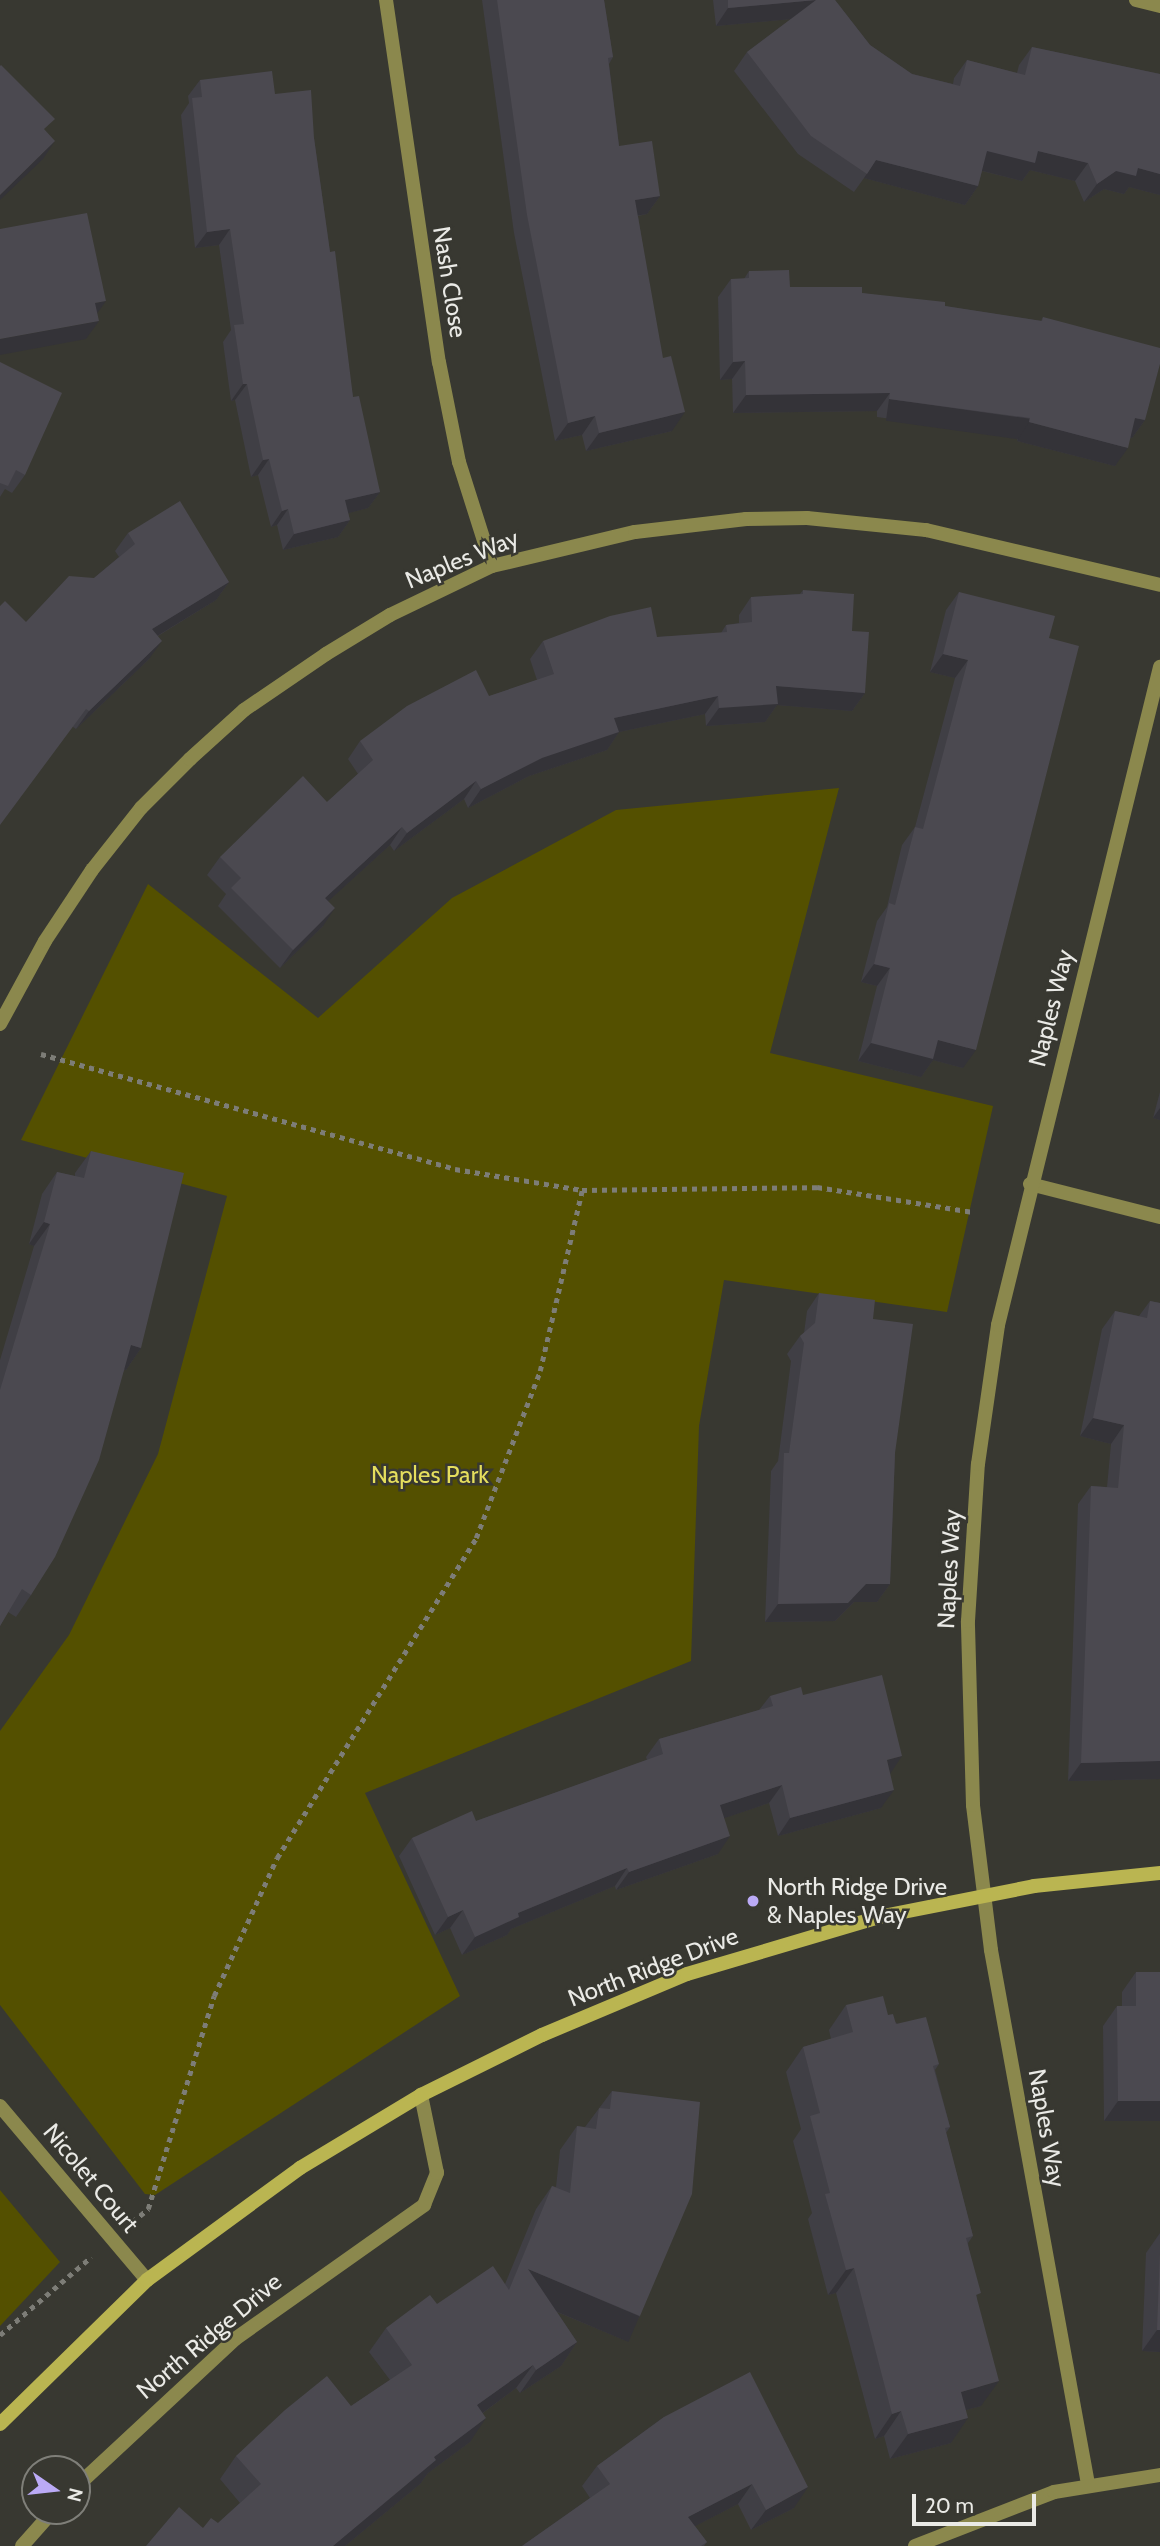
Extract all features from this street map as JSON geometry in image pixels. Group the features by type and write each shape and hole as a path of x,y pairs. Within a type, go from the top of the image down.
{"street":[{"name":"Nash Close","path":"386,0 439,362 459,462 492,566"},
{"path":"1136,0 1160,6"},
{"name":"Naples Way","path":"0,1024 4,1007 92,870 141,808 190,759 244,710 326,654 390,615 492,566 635,532 746,519 807,518 926,530 1160,585"},
{"name":"Naples Way","path":"1088,2484 983,1894 970,1752 971,1551 988,1383 1031,1184 1160,667"},
{"path":"1031,1184 1160,1217"},
{"name":"North Ridge Drive","path":"0,2424 147,2280 300,2168 421,2095 542,2035 687,1974 883,1916 983,1894 1160,1873"},
{"name":"North Ridge Drive","path":"91,2473 235,2339 424,2205 437,2173 421,2095"},
{"name":"Nicolet Court","path":"0,2106 147,2280"},
{"path":"915,2546 1023,2502 1088,2484 1160,2475"},
{"path":"22,2546 41,2525"}],"path":[{"path":"41,1054 456,1170 582,1190 817,1186 974,1212"},
{"path":"148,2209 214,1996 278,1858 476,1538 540,1371 582,1190"},
{"path":"0,2335 77,2268"}],"green space":[{"name":"Naples Park","path":"839,788 770,1053 993,1106 947,1312 724,1280 699,1426 691,1661 365,1793 460,1996 155,2195 145,2194 0,2005 0,1731 69,1635 158,1454 227,1196 21,1140 148,884 318,1018 452,898 616,810"},
{"path":"0,2190 60,2262 0,2326"}],"building":[{"path":"497,0 604,0 613,57 608,58 619,146 652,141 660,196 635,200 663,358 671,356 685,412 599,433 595,416 568,423 527,215"},
{"path":"728,0 816,0 728,8"},
{"path":"816,0 835,0 870,45 912,74 960,86 967,60 1025,75 1032,47 1160,74 1160,174 1138,168 1136,176 1116,171 1097,184 1088,163 1038,151 1035,163 987,151 978,186 876,160 867,174 811,136 747,52"},
{"path":"0,66 55,119 44,129 55,141 0,195"},
{"path":"272,71 275,94 311,90 314,138 330,252 335,251 353,397 359,396 380,492 345,500 350,520 294,534 288,509 282,511 269,459 263,460 247,384 243,384 234,325 244,324 230,229 207,232 192,98 202,97 200,80"},
{"path":"87,213 106,301 95,303 99,321 0,339 0,229"},
{"path":"789,270 790,287 862,287 862,293 945,302 945,306 1042,321 1043,317 1160,348 1160,364 1145,420 1135,418 1128,448 1029,422 1030,418 889,399 890,393 746,395 745,361 733,362 731,279 749,278 749,271"},
{"path":"0,362 62,393 25,475 16,470 8,486 0,483"},
{"path":"180,501 229,582 152,629 162,641 89,711 86,709 0,825 0,606 5,601 26,622 69,576 94,578 135,544 128,533"},
{"path":"803,590 854,594 852,631 869,632 865,693 776,686 778,704 719,708 718,696 614,718 619,732 542,758 481,789 476,781 407,833 402,827 325,898 335,908 293,950 231,888 241,878 220,857 303,776 327,802 373,760 360,741 407,706 476,670 489,696 554,674 543,641 610,616 651,607 657,637 727,632 726,625 752,622 751,597 803,594"},
{"path":"959,592 1055,616 1049,638 1079,646 976,1050 938,1040 933,1059 871,1043 890,968 874,964 889,903 895,905 915,827 923,829 968,660 943,654"},
{"path":"91,1151 184,1173 141,1348 131,1345 99,1460 55,1557 31,1595 22,1589 0,1626 0,1390 50,1224 44,1222 57,1172 84,1178"},
{"path":"819,1293 875,1300 873,1319 913,1324 895,1453 890,1584 866,1584 848,1603 778,1604 784,1453 789,1453 804,1343 800,1336 815,1323"},
{"path":"1150,1301 1160,1303 1160,1761 1081,1763 1091,1486 1118,1488 1124,1425 1093,1418 1115,1311 1147,1318"},
{"path":"882,1675 902,1756 887,1760 894,1790 790,1818 782,1785 720,1805 730,1836 629,1872 627,1868 518,1913 519,1917 475,1937 463,1910 448,1917 412,1838 472,1811 476,1821 663,1754 659,1739 773,1706 770,1696 801,1687 803,1695"},
{"path":"1136,1972 1160,1972 1160,2101 1118,2101 1117,2006 1136,2006"},
{"path":"883,1996 888,2015 893,2014 896,2024 926,2017 939,2064 933,2066 950,2127 945,2128 973,2236 966,2238 981,2293 976,2295 999,2381 961,2392 968,2418 908,2434 901,2411 892,2414 854,2268 846,2270 825,2194 830,2193 810,2116 820,2113 803,2047 853,2032 846,2005"},
{"path":"612,2091 700,2102 692,2194 640,2316 528,2269 577,2342 536,2370 533,2365 477,2405 486,2418 434,2457 436,2460 333,2546 146,2546 179,2507 203,2528 211,2518 218,2523 261,2484 236,2456 285,2410 327,2376 351,2406 412,2365 386,2328 430,2295 437,2304 493,2266 509,2290 552,2186 570,2193 577,2126 596,2129 599,2108 610,2109"},
{"path":"1160,2253 1160,2330 1157,2330"},
{"path":"750,2372 808,2487 766,2510 752,2484 688,2517 707,2542 701,2546 522,2546 610,2484 597,2466 664,2417"}],"place":[{"name":"North Ridge Drive & Naples Way","path":"753,1901"}]}
